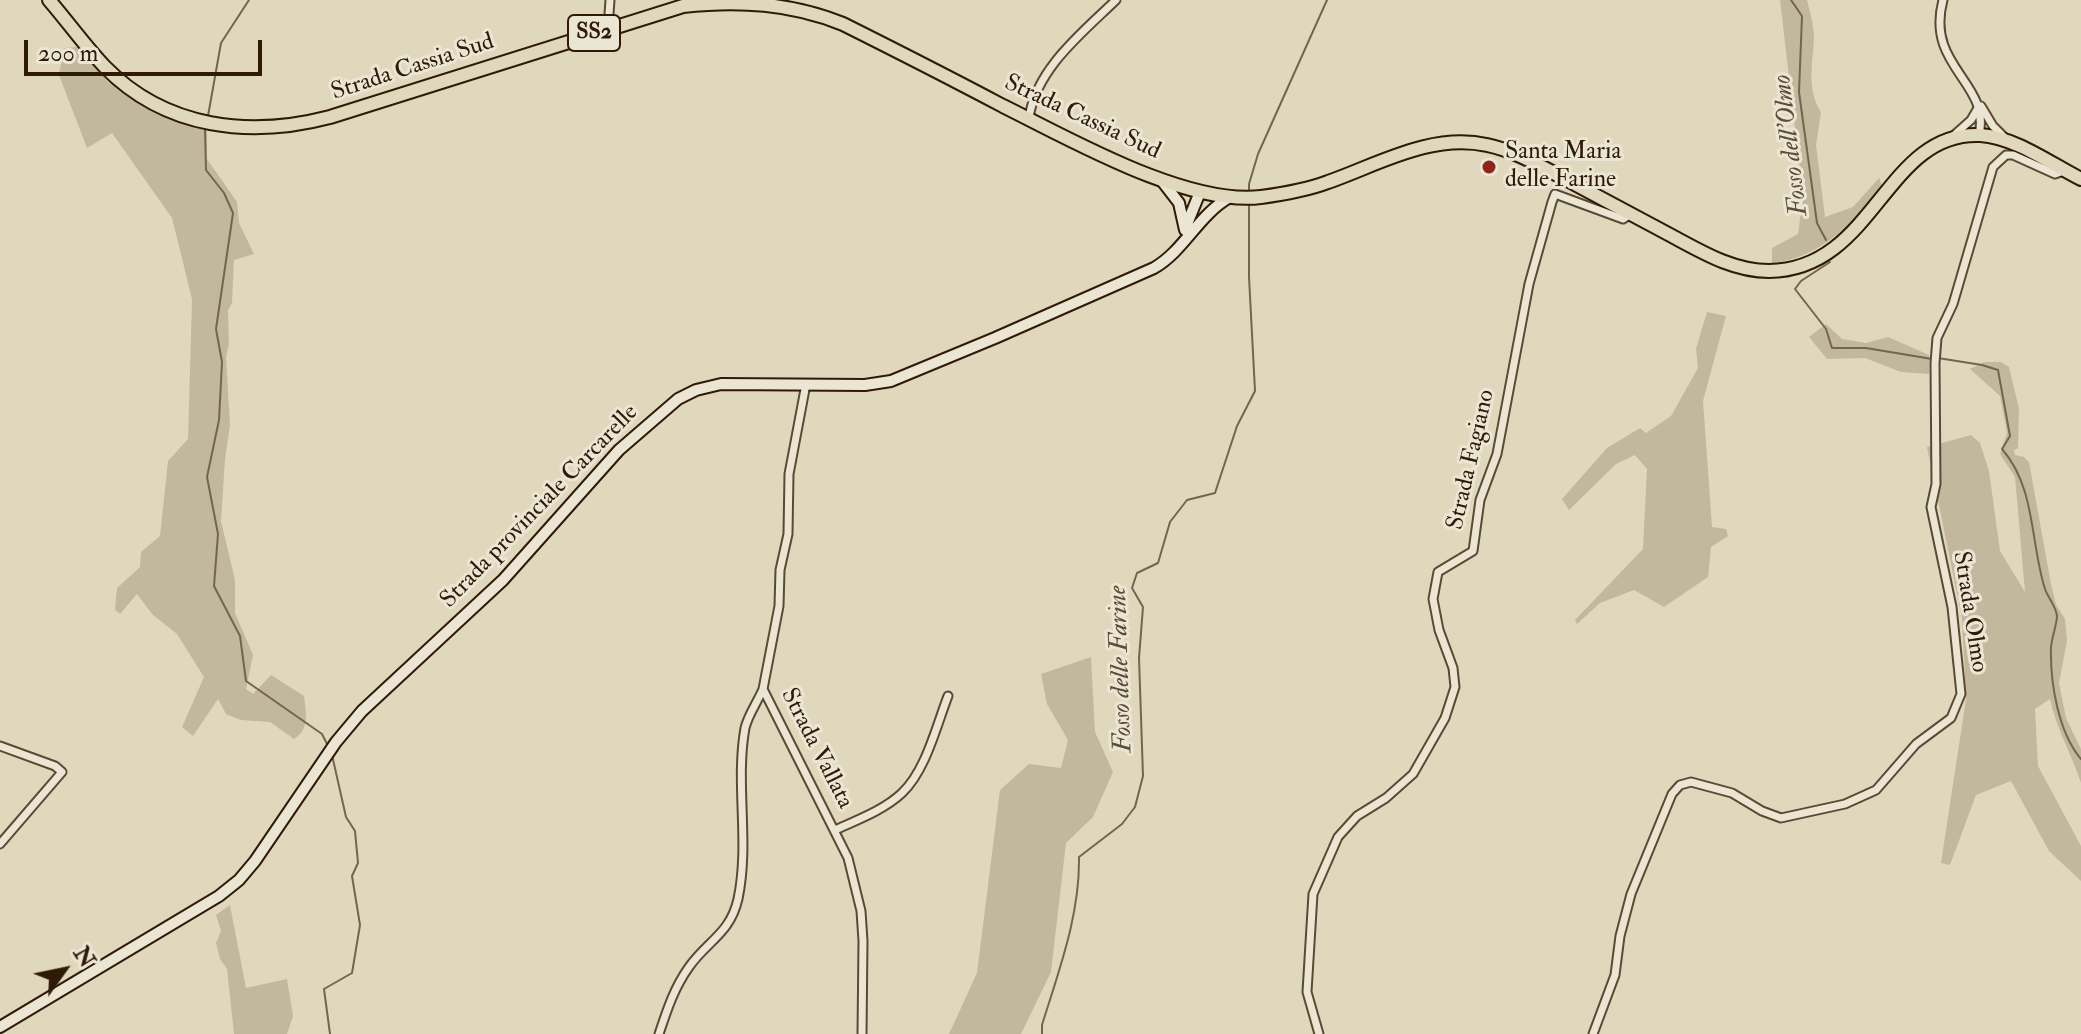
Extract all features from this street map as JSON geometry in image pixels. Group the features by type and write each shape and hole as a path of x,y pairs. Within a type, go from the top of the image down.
{"main road":[{"name":"Strada Cassia Sud","path":"49,0 106,68 144,98 208,123 259,129 284,128 330,117 660,12 710,1 786,5 843,24 1029,118 1157,178 1200,192 1236,198 1258,197 1325,183 1416,148 1470,141 1515,153 1712,257 1756,270 1788,269 1819,258 1849,237 1904,170 1923,153 1942,142 1979,135 2015,145 2081,179"},
{"path":"1157,178 1170,189 1179,203 1185,230"},
{"path":"1197,225 1200,192"},
{"path":"1182,245 1200,192"},
{"name":"Strada provinciale Carcarelle","path":"0,1027 229,888 255,861 336,742 374,698 503,580 619,450 668,406 696,390 713,385 865,385 891,381 1154,268 1182,245 1213,208 1236,198"}],"street":[{"path":"608,28 610,0"},
{"path":"1029,118 1035,95 1050,69 1079,35 1116,0"},
{"path":"1943,0 1939,15 1941,42 1949,61 1974,93 1993,126 2015,145"},
{"path":"1974,93 1979,135"},
{"path":"1942,142 1962,129 1978,108"},
{"name":"Strada Olmo","path":"1593,1034 1615,975 1620,936 1631,894 1672,794 1680,785 1691,782 1732,793 1781,818 1845,804 1876,790 1916,744 1951,718 1961,694 1952,607 1931,507 1936,484 1937,338 1953,304 1993,167 2006,155 2013,155 2055,174 2064,170"},
{"name":"Strada Fagiano","path":"1319,1034 1307,992 1313,894 1338,837 1357,816 1386,798 1413,774 1445,718 1455,687 1453,668 1439,630 1433,599 1438,572 1473,551 1480,500 1497,454 1529,284 1555,194 1623,219 1631,214"},
{"name":"Strada Vallata","path":"806,384 789,474 788,534 780,570 779,606 763,689 848,858 861,911 862,1034"},
{"path":"659,1034 674,991 691,964 725,931 737,901 745,834 743,785 746,725 763,689"},
{"path":"835,830 875,811 902,793 920,766 948,696"},
{"path":"0,746 55,766 62,772 0,844"}],"shaded area":[{"path":"1780,0 1807,0 1812,19 1812,85 1821,112 1816,145 1825,217 1853,207 1879,178 1883,188 1834,237 1806,254 1772,263 1772,248 1798,234 1803,197"},
{"path":"78,47 108,82 149,110 207,131 207,159 237,202 239,223 254,254 234,260 226,357 230,425 221,521 235,580 235,613 253,655 246,689 253,694 271,675 304,696 305,725 294,739 270,722 241,720 226,714 218,699 193,736 182,727 204,677 177,634 152,614 137,594 120,614 115,610 117,588 140,567 141,552 160,536 168,461 188,439 192,299 172,218 112,133 87,148 59,75 64,48"},
{"path":"1707,312 1726,316 1703,401 1712,527 1726,529 1728,536 1711,547 1708,577 1664,607 1634,590 1600,603 1577,624 1575,620 1643,549 1647,469 1635,455 1616,464 1569,510 1562,499 1607,448 1640,428 1646,433 1671,416 1698,368 1696,349"},
{"path":"1826,324 1842,339 1866,343 1888,337 1929,355 1929,374 1901,372 1865,358 1827,359 1809,337"},
{"path":"1984,362 2001,362 2009,367 2019,409 2015,455 2029,462 2051,584 2056,605 2065,619 2067,641 2059,683 2066,718 2081,749 2081,783 2050,699 2035,709 2038,766 2081,846 2081,881 2049,851 2011,781 1976,795 1950,865 1941,863 1966,699 1962,618 1927,447 1971,435 1980,443 1989,471 2000,551 2025,592 2015,477 2000,454 2007,433 2000,396 1970,369"},
{"path":"1091,657 1095,732 1113,772 1093,817 1066,843 1051,972 1021,1034 949,1034 977,973 1000,790 1029,764 1061,768 1068,740 1047,704 1041,674"},
{"path":"230,905 246,988 287,979 293,1016 287,1034 234,1034 227,969 220,959 216,943 221,931 216,915"}],"waterway":[{"path":"208,116 221,43 249,0"},
{"name":"Fosso delle Farine","path":"1249,194 1258,154 1327,0"},
{"name":"Fosso dell'Olmo","path":"1791,0 1802,16 1799,92 1817,223 1826,240"},
{"path":"205,129 206,170 224,193 233,213 216,329 222,362 219,420 207,477 218,534 214,586 240,636 246,681 322,734 328,746"},
{"name":"Fosso delle Farine","path":"1042,1034 1072,921 1079,857 1122,824 1135,807 1143,776 1139,658 1143,607 1132,588 1137,573 1158,563 1170,522 1187,500 1215,493 1237,426 1255,391 1249,204"},
{"name":"Fosso dell'Olmo","path":"1830,262 1801,281 1795,289 1826,329 1832,348 1866,348 1932,359"},
{"name":"Fosso dell'Olmo","path":"1938,358 1998,370 2010,436 2002,449 2013,464 2027,498 2040,571 2057,613 2051,647 2054,691 2066,735 2081,759"},
{"path":"330,1034 324,989 352,973 360,925 352,876 358,863 355,831 346,817 332,755"}],"place":[{"name":"Santa Maria delle Farine","path":"1489,167"}]}
